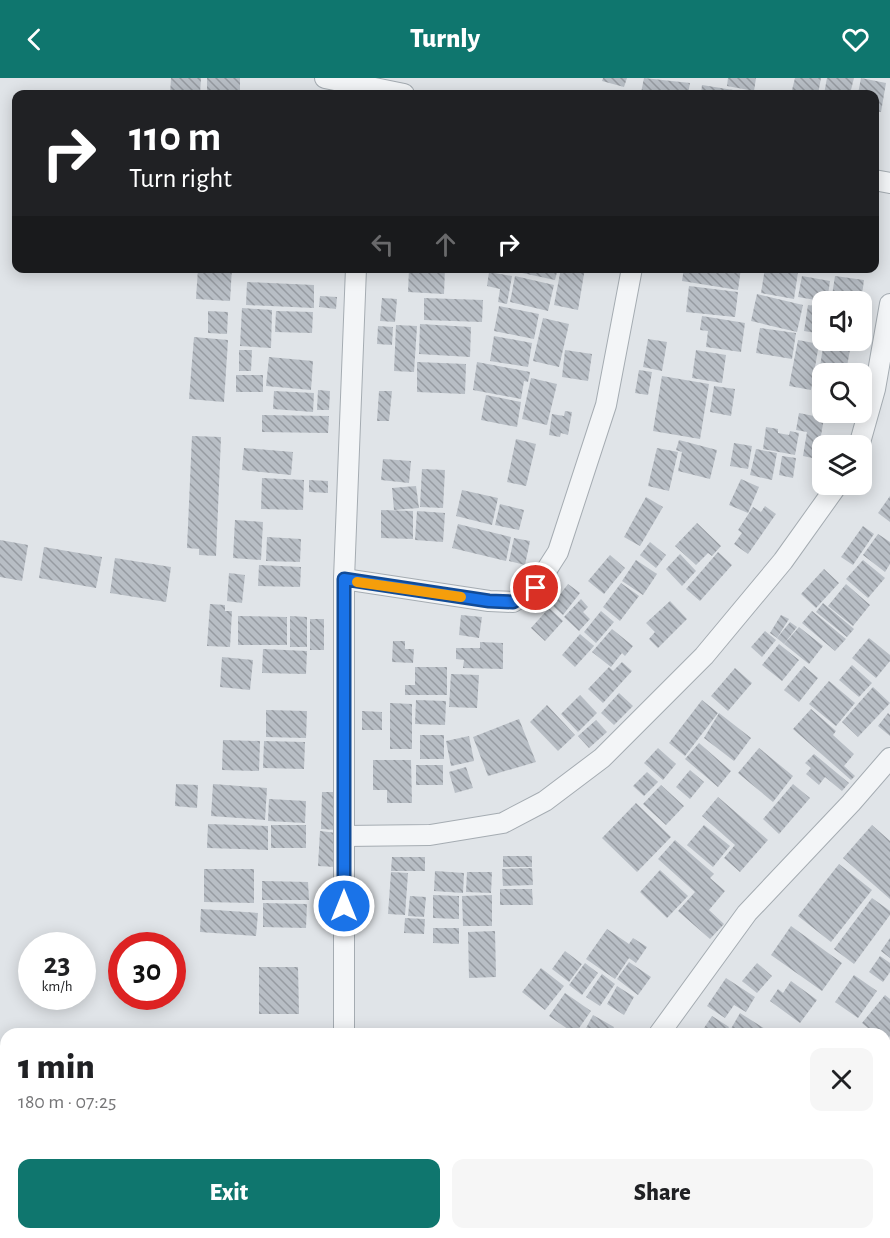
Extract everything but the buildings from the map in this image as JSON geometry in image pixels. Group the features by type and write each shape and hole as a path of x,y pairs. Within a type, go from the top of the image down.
{"street":[{"path":"325,78 359,90"},
{"path":"344,1028 344,579 356,273"},
{"path":"344,579 489,601 513,602 536,588 558,552 606,405 631,273"},
{"path":"862,435 875,389 890,304"},
{"path":"345,836 430,835 503,823 545,801 602,758 704,656 783,561 830,495"},
{"path":"662,1028 747,913 851,803 890,758"}],"slow traffic":[{"path":"357,582 461,597"}],"route":[{"path":"344,906 344,579 489,601 513,602 536,588"}]}
